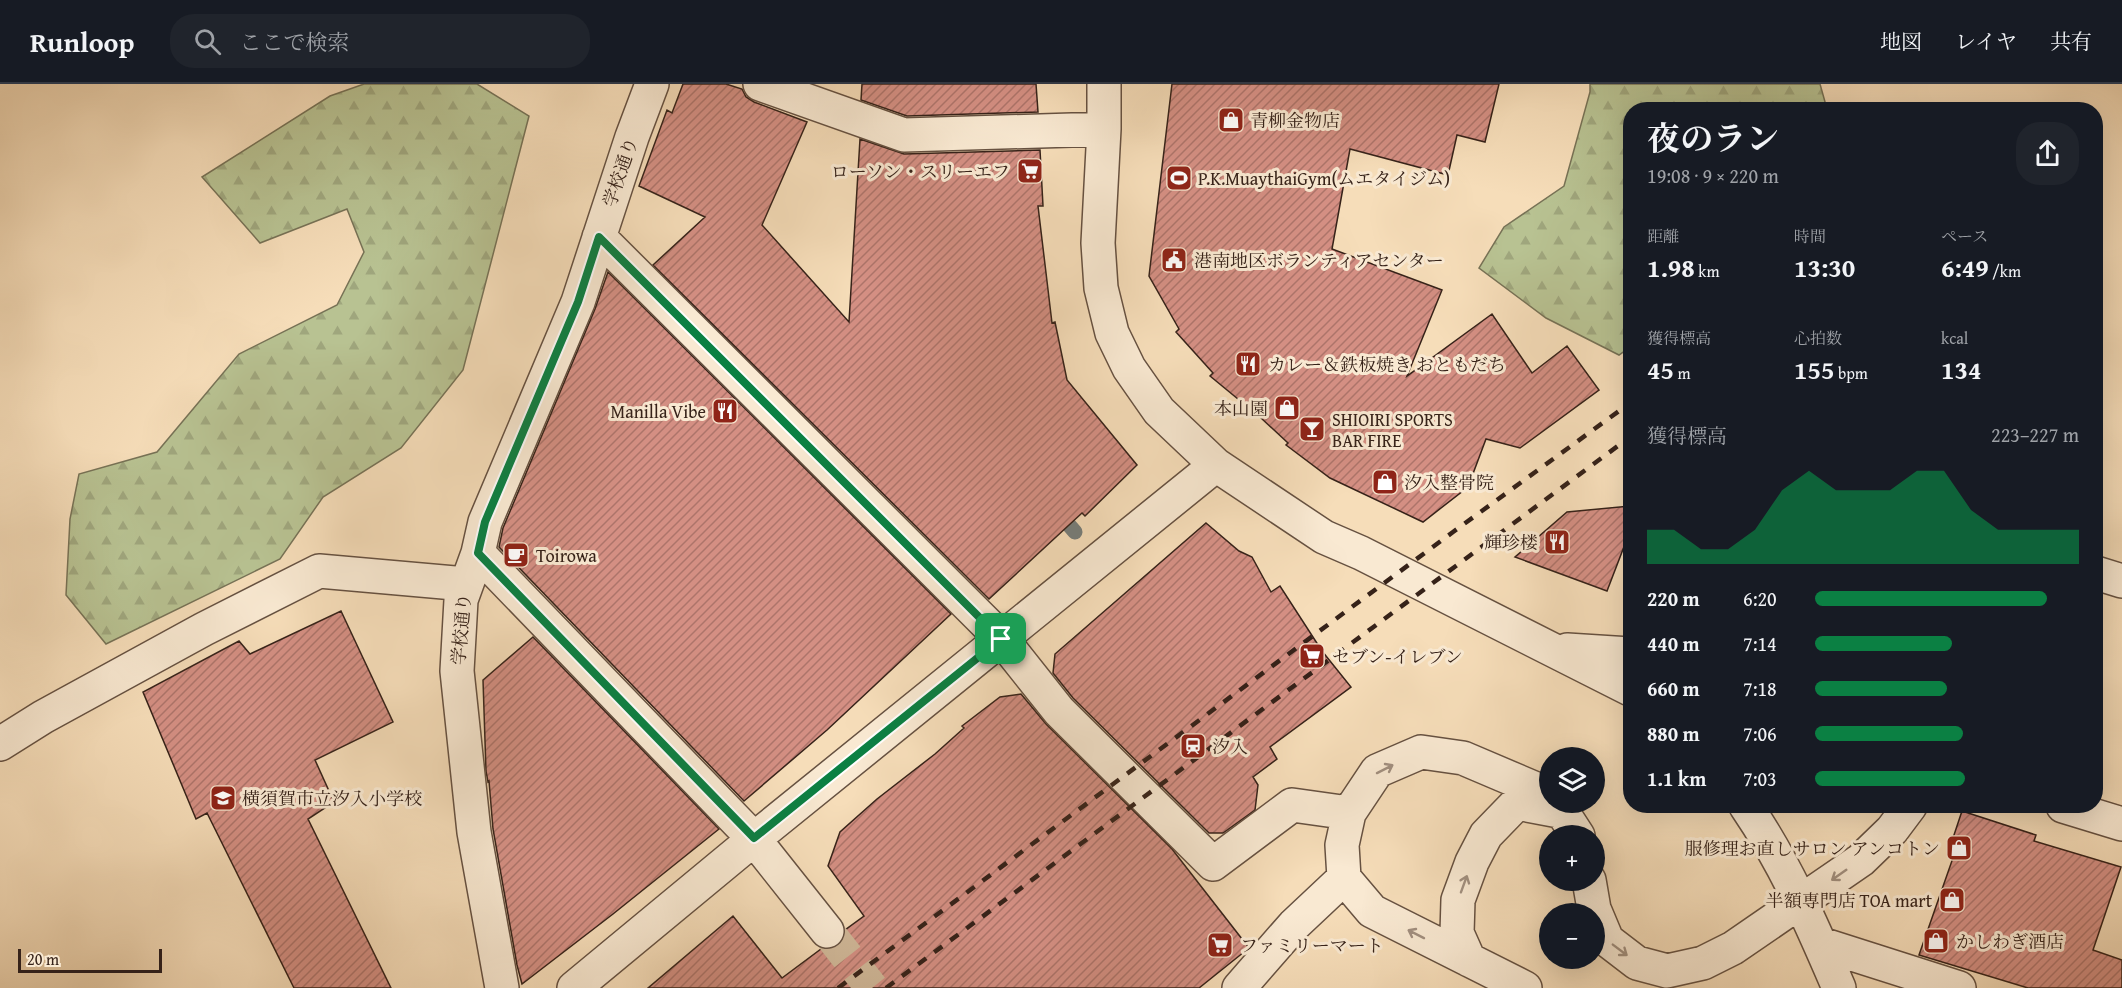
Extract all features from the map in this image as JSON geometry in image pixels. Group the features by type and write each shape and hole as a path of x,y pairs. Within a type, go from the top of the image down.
{"street":[{"name":"学校通り","path":"502,988 474,832 463,734 457,671 462,600 478,553 485,522 578,302 652,84"},
{"path":"760,84 904,135 1104,129"},
{"path":"1104,84 1098,243 1101,288 1112,333 1129,368 1159,411 1215,465 1324,537 1361,553 1623,685"},
{"path":"599,237 1001,639 1059,711 1213,864 1292,805 1349,813"},
{"path":"574,988 754,838 1215,465"},
{"path":"478,553 754,838 827,931"},
{"path":"0,744 43,717 134,667 319,571 466,584"},
{"path":"2103,575 2122,582"},
{"path":"1551,649 1623,654"},
{"path":"1525,988 1372,911 1344,878 1342,845 1349,813 1377,771 1421,752 1463,758 1539,799"},
{"path":"1469,960 1457,933 1458,900 1472,862 1486,835 1517,803 1539,807"},
{"path":"1751,813 1770,842 1802,902 1839,988"},
{"path":"1591,891 1594,909 1606,940 1638,963 1667,971 1703,963 1723,953 1802,902 1861,860 1892,830 1905,813"},
{"path":"2086,813 2122,824"},
{"path":"1239,988 1294,925 1344,878"},
{"path":"1821,944 1959,988"}],"green space":[{"path":"364,84 477,84 529,116 463,370 401,448 323,497 280,559 106,644 66,595 70,519 79,474 157,452 239,354 337,305 364,252 347,209 260,243 202,177 330,96"},
{"path":"1590,84 1820,84 1825,102 1623,102 1623,352 1619,355 1546,318 1479,268 1504,227 1564,186 1590,92"}],"building":[{"path":"683,84 726,84 742,89 746,97 754,102 807,122 762,225 849,322 860,139 904,154 1040,150 1043,206 1038,206 1052,323 1055,322 1067,380 1137,465 1085,516 1082,513 989,599 653,265 705,217 639,186 667,110 672,113"},
{"path":"862,84 1036,84 1038,112 907,116 861,100"},
{"path":"1172,84 1499,84 1485,142 1457,135 1448,175 1350,149 1332,249 1442,290 1407,376 1492,314 1532,373 1567,346 1599,390 1520,448 1486,439 1468,487 1423,522 1330,478 1286,445 1288,443 1261,418 1210,376 1213,373 1176,332 1179,329 1149,276"},
{"path":"608,272 951,614 827,730 744,801 499,547 503,528 595,309"},
{"path":"1623,507 1623,549 1607,591 1515,557 1567,512"},
{"path":"1206,523 1239,551 1252,557 1271,592 1280,586 1322,651 1351,687 1270,747 1277,759 1253,777 1258,785 1255,810 1223,833 1209,833 1073,698 1053,673 1055,654"},
{"path":"341,611 393,722 315,760 334,802 308,819 391,988 294,988 207,813 196,819 143,692 239,641 250,654"},
{"path":"533,637 719,829 522,984 493,829 486,771 483,680"},
{"path":"1021,694 1046,724 1172,849 1249,948 1199,988 648,988 733,916 782,978 821,949 830,949 839,945 844,938 845,930 864,916 828,866 840,832 877,799 935,754 964,728 962,726 1000,697"},
{"path":"1961,813 1968,813 2036,835 2034,841 2121,867 2093,950 2122,960 2122,988 2028,988 1919,955 1954,855 1948,853"}],"waterway":[{"path":"1056,510 1075,532"}],"tunnel":[{"path":"827,931 872,988"}],"railway":[{"path":"838,988 1623,408"},
{"path":"886,988 1623,442"}],"place":[{"name":"青柳金物店","path":"1231,120"},
{"name":"ローソン・スリーエフ","path":"1030,171"},
{"name":"P.K.MuaythaiGym(ムエタイジム)","path":"1179,178"},
{"name":"港南地区ボランティアセンター","path":"1174,260"},
{"name":"カレー＆鉄板焼き おともだち","path":"1248,364"},
{"name":"本山園","path":"1287,408"},
{"name":"Manilla Vibe","path":"725,411"},
{"name":"SHIOIRI SPORTS BAR FIRE","path":"1312,429"},
{"name":"汐入整骨院","path":"1385,482"},
{"name":"輝珍楼","path":"1557,542"},
{"name":"Toirowa","path":"516,555"},
{"name":"セブン-イレブン","path":"1312,656"},
{"name":"汐入","path":"1193,746"},
{"name":"横須賀市立汐入小学校","path":"223,798"},
{"name":"服修理お直しサロン アンコトン","path":"1959,848"},
{"name":"半額専門店 TOA mart","path":"1952,900"},
{"name":"かしわぎ酒店","path":"1936,941"},
{"name":"ファミリーマート","path":"1220,945"}],"route":[{"path":"599,237 943,581 1001,639 754,838 478,553 485,522 578,302 599,237"}]}
